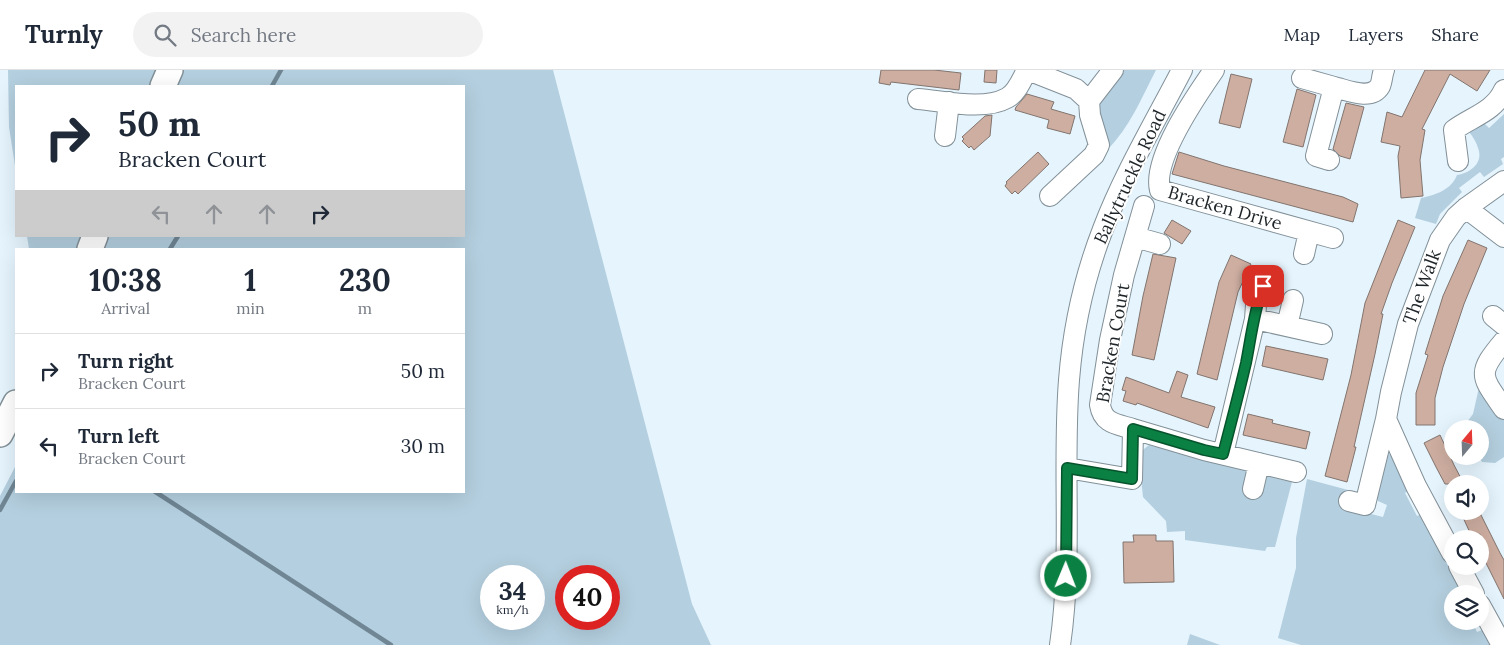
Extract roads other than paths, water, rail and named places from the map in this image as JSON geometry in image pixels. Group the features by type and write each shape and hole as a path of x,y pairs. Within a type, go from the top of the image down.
{"main road":[{"path":"163,85 170,70"},
{"path":"0,434 15,405"}],"street":[{"path":"918,99 986,105 1008,98 1019,86 1027,70 1076,89 1089,101"},
{"path":"1050,196 1094,154 1099,145 1090,114 1089,101 1113,70"},
{"name":"Ballytruckle Road","path":"1060,645 1066,587 1068,406 1071,360 1078,317 1088,276 1113,205 1182,70"},
{"name":"Bracken Drive","path":"1214,70 1171,140 1157,180 1160,190 1333,238"},
{"path":"1302,78 1361,94 1372,93 1379,86 1384,70"},
{"path":"1329,160 1316,156 1334,87"},
{"path":"1458,161 1454,130 1490,108 1501,97 1504,90"},
{"path":"944,136 949,102"},
{"name":"The Walk","path":"1365,505 1408,324 1440,240 1466,208 1504,181"},
{"name":"Bracken Court","path":"1144,206 1124,275 1110,340 1100,406 1102,414 1108,420 1133,429 1204,450 1296,472"},
{"path":"1466,208 1504,237"},
{"path":"1304,254 1309,232"},
{"path":"1135,237 1160,244"},
{"path":"1223,454 1255,319 1256,305 1263,286"},
{"path":"1288,326 1294,300"},
{"path":"1255,319 1322,334"},
{"path":"1504,341 1490,358 1484,371 1487,385 1504,409"},
{"path":"1386,419 1416,486 1444,538"},
{"path":"1067,468 1132,479 1133,429"},
{"path":"1253,489 1259,463"},
{"path":"1489,621 1502,645"}],"waterway":[{"path":"273,85 281,70"},
{"path":"171,248 177,237"},
{"path":"0,510 15,483"},
{"path":"157,493 391,645"}]}
